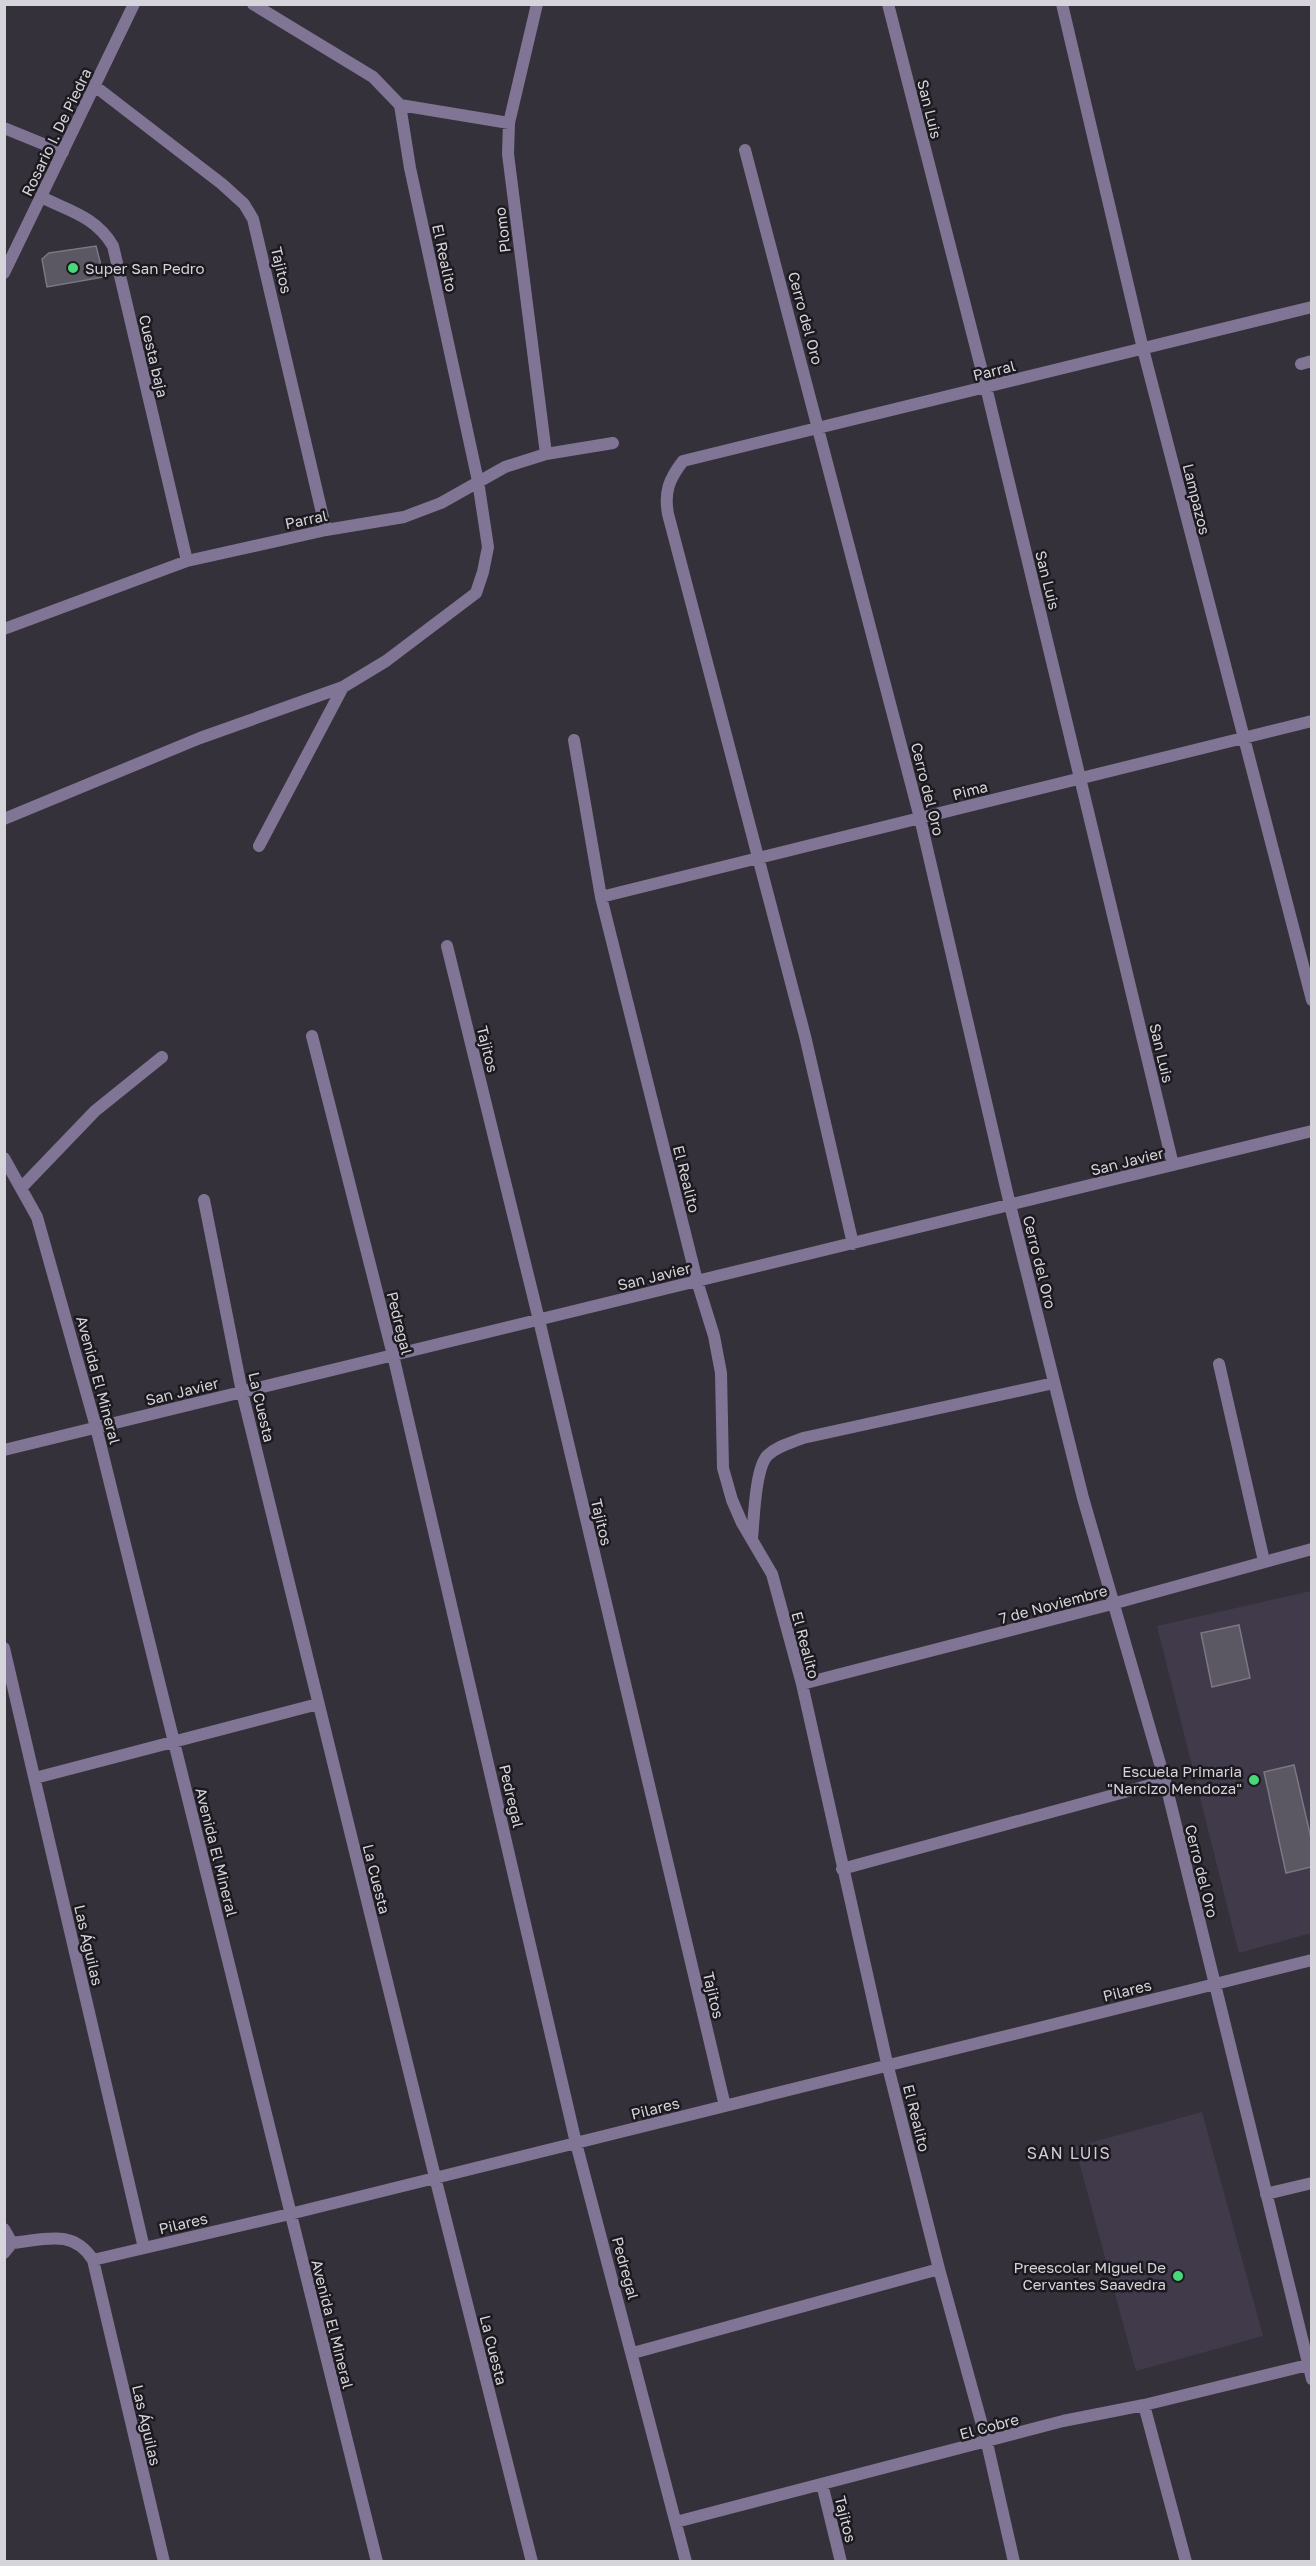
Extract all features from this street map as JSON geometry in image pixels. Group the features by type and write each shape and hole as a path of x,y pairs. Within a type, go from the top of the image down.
{"street":[{"name":"Rosario I. De Piedra","path":"4,273 96,87 134,4"},
{"path":"253,4 373,77 400,105 509,123"},
{"name":"Plomo","path":"537,4 509,123 508,154 546,454"},
{"name":"San Luis","path":"888,4 986,387 1173,1165"},
{"name":"Lampazos","path":"1062,4 1143,349 1311,999"},
{"name":"Tajitos","path":"96,87 222,184 244,204 253,219 326,530"},
{"name":"El Realito","path":"343,687 386,661 476,592 488,547 478,481 410,168 400,105"},
{"path":"4,128 63,152"},
{"name":"Cerro del Oro","path":"746,150 920,818 1054,1383 1112,1604 1165,1781 1310,2365 1311,2379"},
{"name":"Cuesta baja","path":"41,197 91,220 103,230 113,246 187,561"},
{"name":"Parral","path":"757,857 668,514 665,496 671,476 683,461 1311,308"},
{"name":"Parral","path":"4,629 187,561 326,530 404,517 441,503 505,466 546,454 613,443"},
{"path":"4,819 200,738 343,687"},
{"path":"259,846 343,687"},
{"name":"Pima","path":"601,897 1311,721"},
{"name":"El Realito","path":"574,740 601,897 697,1281 714,1336 721,1373 723,1468 732,1500 772,1574 802,1684 887,2063 939,2269 987,2443 1014,2562"},
{"path":"757,857 805,1036 853,1244"},
{"name":"Tajitos","path":"447,946 539,1320 724,2106"},
{"name":"Pedregal","path":"312,1036 393,1355 576,2143 633,2353 686,2562"},
{"path":"22,1187 95,1111 162,1057"},
{"name":"San Javier","path":"4,1450 1311,1131"},
{"name":"Avenida El Mineral","path":"4,1158 37,1217 96,1427 376,2562"},
{"name":"La Cuesta","path":"204,1200 243,1392 318,1704 532,2562"},
{"path":"1219,1364 1264,1561"},
{"path":"752,1538 761,1470 767,1456 780,1447 803,1438 1054,1383"},
{"name":"7 de Noviembre","path":"802,1684 1112,1604 1311,1549"},
{"name":"Las Águilas","path":"4,1648 144,2248"},
{"path":"35,1778 318,1704"},
{"path":"842,1869 1165,1781"},
{"name":"Pilares","path":"93,2260 290,2214 887,2063 1311,1960"},
{"path":"1266,2194 1311,2183"},
{"path":"4,2229 8,2248 70,2239 80,2244 93,2260"},
{"name":"Las Águilas","path":"93,2260 164,2562"},
{"path":"633,2353 939,2269"},
{"name":"El Cobre","path":"676,2522 987,2443 1063,2421 1144,2405 1310,2365"},
{"path":"1144,2405 1186,2562"},
{"name":"Tajitos","path":"822,2484 841,2562"}],"shaded area":[{"name":"Escuela Primaria \"Narcizo Mendoza\"","path":"1311,1591 1311,1933 1239,1953 1157,1626"},
{"name":"Preescolar Miguel De Cervantes Saavedra","path":"1202,2112 1263,2336 1136,2371 1075,2147"}],"building":[{"name":"Super San Pedro","path":"96,246 104,277 47,287 42,259 49,253"},
{"path":"1239,1625 1250,1678 1212,1687 1201,1633"},
{"path":"1294,1765 1311,1838 1311,1867 1286,1873 1264,1772"}],"place":[{"name":"Super San Pedro","path":"73,268"},
{"name":"Escuela Primaria \"Narcizo Mendoza\"","path":"1254,1780"},
{"name":"Preescolar Miguel De Cervantes Saavedra","path":"1178,2276"}],"district":[{"name":"SAN LUIS","path":"1069,2153"}]}
